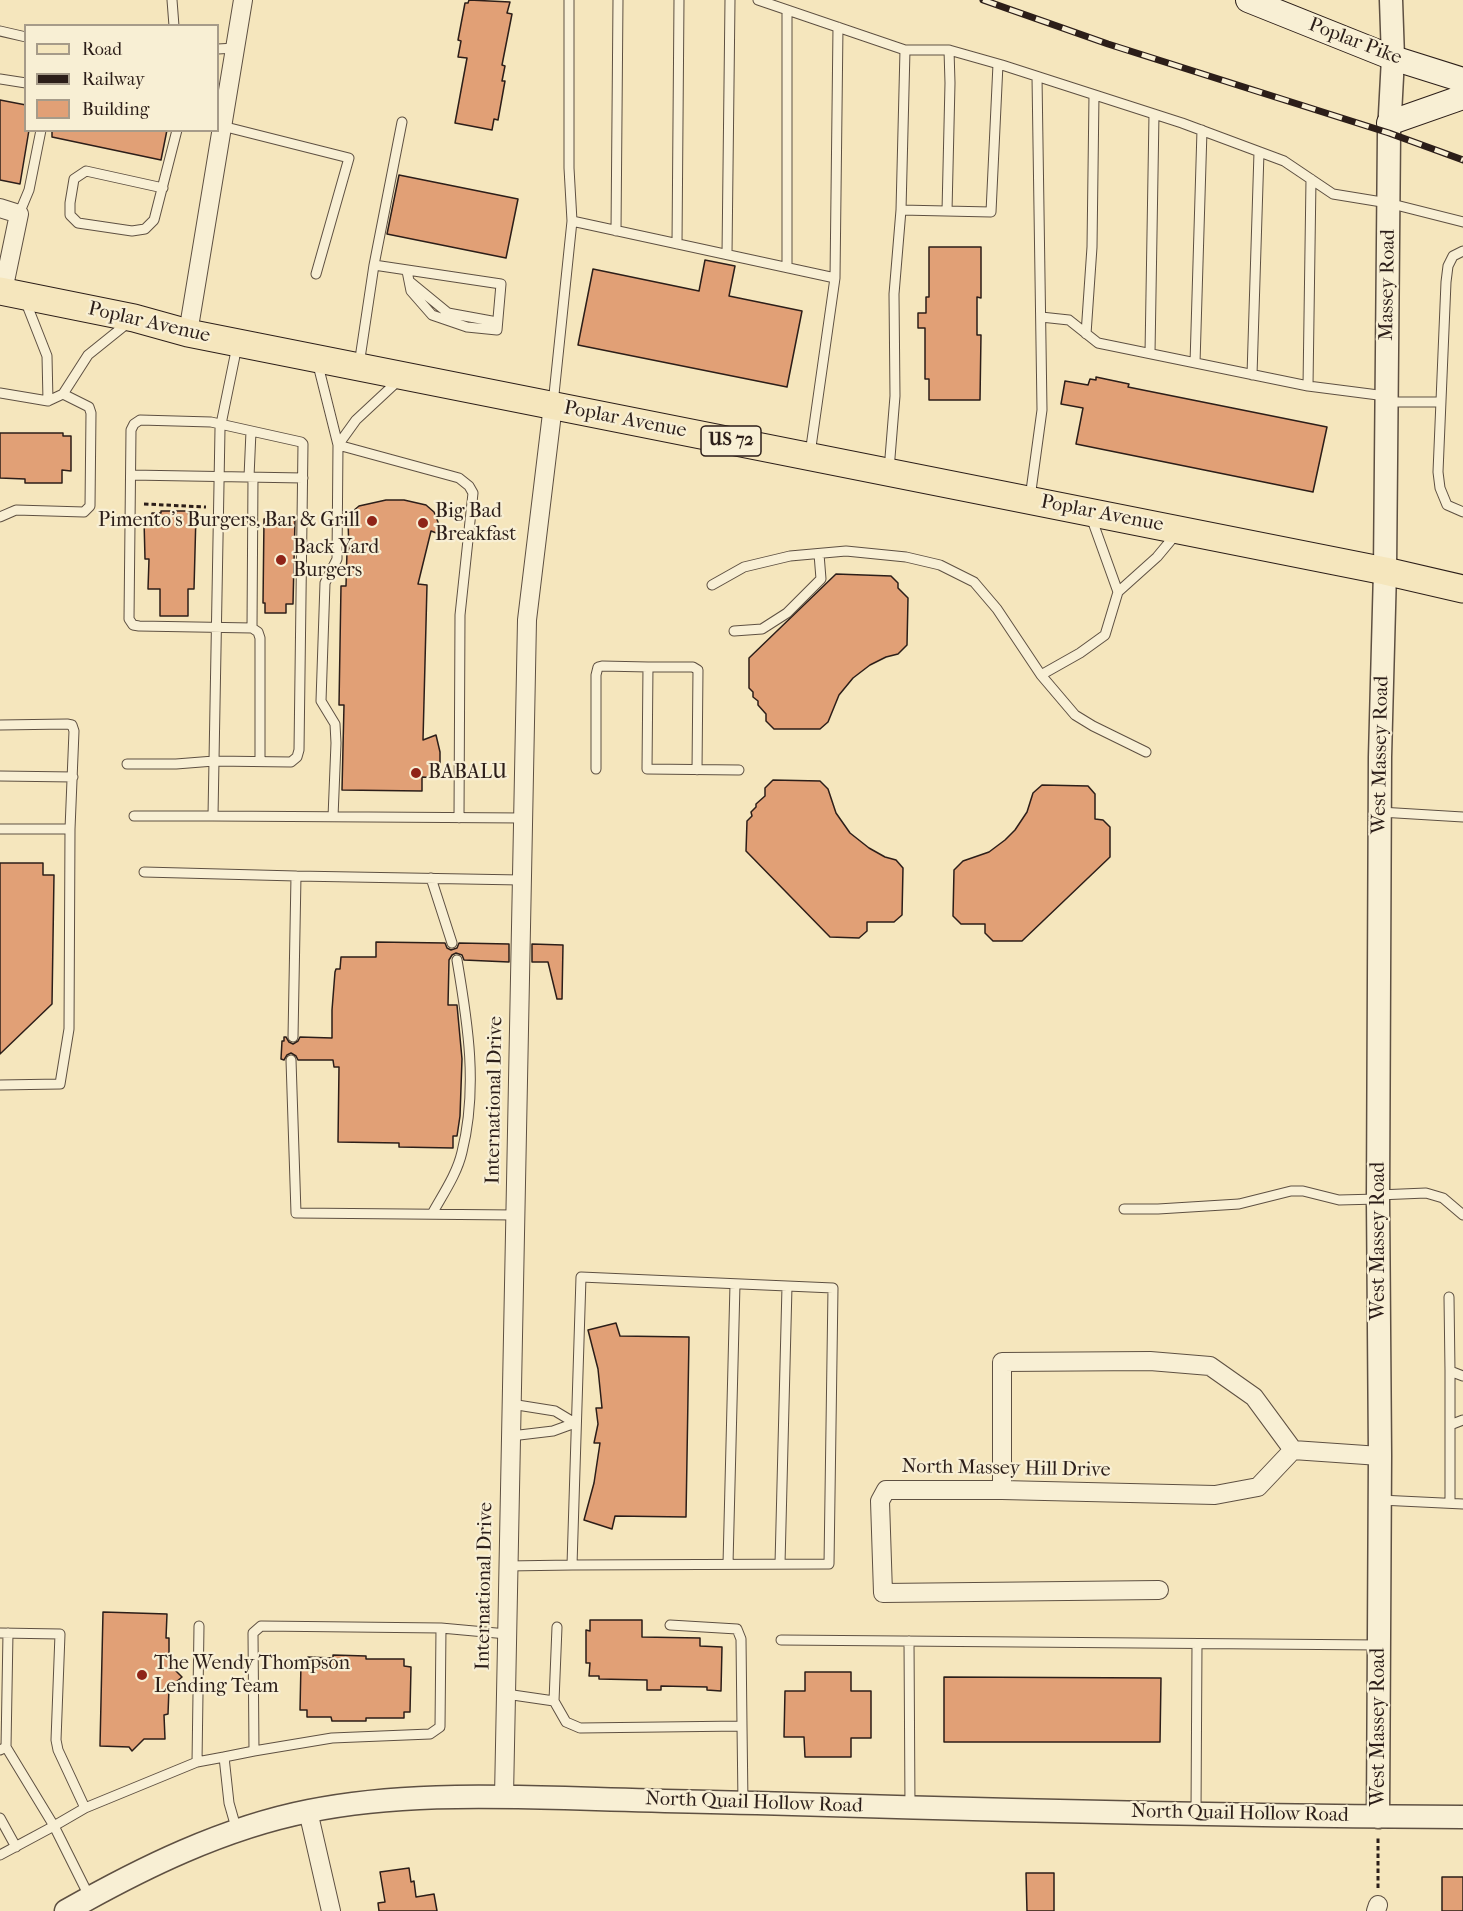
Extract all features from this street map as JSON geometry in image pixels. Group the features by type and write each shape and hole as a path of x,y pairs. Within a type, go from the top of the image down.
{"main road":[{"name":"Poplar Pike","path":"1259,1 1393,58 1463,80"},
{"path":"1389,123 1463,97"},
{"name":"Poplar Avenue","path":"8,293 134,318 188,333 237,343 1385,571 1463,589"}],"street":[{"path":"188,333 222,126 226,48 243,0"},
{"name":"Massey Road","path":"1385,571 1389,123 1393,58 1391,0"},
{"path":"0,208 19,214 8,293"},
{"name":"International Drive","path":"504,1796 527,620 553,405"},
{"name":"West Massey Road","path":"1378,1817 1380,812 1385,571"},
{"path":"1002,1490 1002,1362 1150,1361 1210,1366 1254,1397 1293,1450 1380,1456"},
{"name":"North Massey Hill Drive","path":"1159,1590 883,1593 880,1501 886,1490 1215,1495 1258,1487 1293,1450"},
{"name":"North Quail Hollow Road","path":"66,1911 152,1866 237,1831 309,1811 366,1801 504,1796 910,1808 1463,1817"},
{"path":"309,1811 331,1911"}],"lane":[{"path":"171,0 174,24"},
{"path":"553,405 572,221 569,168 569,0"},
{"path":"616,231 618,0"},
{"path":"677,244 679,0"},
{"path":"727,254 729,0"},
{"path":"758,0 905,50 949,50 1202,130 1284,161 1332,194 1388,203 1463,222"},
{"path":"787,10 787,267"},
{"path":"810,456 835,278 838,27"},
{"path":"0,31 24,37"},
{"path":"889,472 895,396 894,294 901,210 905,50"},
{"path":"947,211 949,50"},
{"path":"901,210 991,212 998,64"},
{"path":"1030,500 1042,410 1037,77"},
{"path":"0,79 24,83"},
{"path":"1086,334 1092,247 1094,95"},
{"path":"1150,354 1154,114"},
{"path":"358,367 374,265 402,122"},
{"path":"222,126 349,158 316,274"},
{"path":"1195,363 1202,130"},
{"path":"19,214 29,190 41,132"},
{"path":"163,188 86,171 74,179 70,215 78,223 132,231 145,229 154,219 163,188 177,132"},
{"path":"1252,375 1259,152"},
{"path":"1308,386 1311,180"},
{"path":"572,221 835,278"},
{"path":"1463,251 1453,256 1448,267 1446,282 1438,472 1440,488 1447,505 1463,512"},
{"path":"374,265 408,276 501,284 496,330 467,327 432,315 411,291 408,276"},
{"path":"8,293 47,356 48,401"},
{"path":"1041,317 1069,320 1098,342 1150,354 1308,386 1387,399 1441,402"},
{"path":"0,393 48,401 63,393 88,355 134,318"},
{"path":"213,816 221,424 237,343"},
{"path":"317,359 338,445 337,559 326,583 321,701 335,724 333,817"},
{"path":"338,445 356,420 404,376"},
{"path":"0,517 16,510 84,512 90,506 91,413 89,407 63,393"},
{"path":"128,764 214,761 291,762 297,757 299,750 303,478 301,442 221,424 140,420 131,430 129,619 133,625 252,628 258,632 260,638 260,761"},
{"path":"251,430 252,628"},
{"path":"338,445 459,478 469,486 473,493 460,615 459,818"},
{"path":"131,475 303,478"},
{"path":"1089,512 1118,592"},
{"path":"1041,675 1105,635 1118,592 1157,557 1180,530"},
{"path":"712,585 744,567 790,556 846,551 906,557 940,565 974,582 1004,618 1041,675 1075,715 1146,752"},
{"path":"734,631 762,629 787,613 821,579 819,554"},
{"path":"596,769 596,675 598,667 693,667 698,670 697,770"},
{"path":"648,667 647,769 739,770"},
{"path":"0,725 67,724 72,725 74,731 70,828 69,1029 60,1084 0,1085"},
{"path":"0,776 73,777"},
{"path":"1380,812 1463,817"},
{"path":"134,816 523,819"},
{"path":"0,829 70,828"},
{"path":"144,872 521,880"},
{"path":"293,1037 296,876"},
{"path":"431,878 452,943"},
{"path":"432,1214 462,1153 467,1122 471,1068 468,1027 457,960"},
{"path":"291,1060 296,1213 515,1215"},
{"path":"1124,1209 1239,1204 1279,1192 1291,1191 1303,1191 1339,1200 1426,1193 1443,1198 1463,1215"},
{"path":"507,1566 829,1564 833,1288 580,1277 572,1565"},
{"path":"728,1564 735,1284"},
{"path":"780,1564 787,1286"},
{"path":"1449,1297 1450,1503"},
{"path":"1450,1371 1463,1376"},
{"path":"511,1404 555,1411 575,1423"},
{"path":"1450,1425 1463,1420"},
{"path":"511,1436 553,1431 575,1423"},
{"path":"1380,1500 1463,1504"},
{"path":"670,1625 737,1629 741,1639 743,1803"},
{"path":"197,1762 199,1626"},
{"path":"254,1751 253,1633 261,1626 441,1628 507,1634"},
{"path":"0,1855 85,1808 197,1762 332,1738 430,1734 440,1727 441,1628"},
{"path":"557,1628 554,1701 566,1722 580,1728 742,1726"},
{"path":"85,1808 58,1750 60,1634 4,1633 3,1749 54,1826 90,1898"},
{"path":"782,1640 1379,1646"},
{"path":"909,1641 910,1808"},
{"path":"1196,1813 1197,1644"},
{"path":"506,1694 554,1701"},
{"path":"224,1757 229,1803 237,1831"},
{"path":"0,1818 16,1847"}],"path":[{"path":"131,504 206,506 206,518"},
{"name":"West Massey Road","path":"1377,1908 1378,1817"}],"building":[{"path":"469,0 510,2 507,13 512,14 502,65 505,66 502,81 505,81 498,120 494,119 492,130 455,123 467,58 458,57 461,41 458,40 465,3"},
{"path":"0,100 24,105 24,132 29,132 20,184 0,180"},
{"path":"52,132 167,132 161,160 52,137"},
{"path":"399,175 518,199 506,258 387,234"},
{"path":"929,247 981,247 981,298 977,297 977,335 981,335 980,400 929,400 929,379 925,379 925,328 918,328 918,313 926,313 926,297 929,297"},
{"path":"705,260 735,266 729,296 802,311 787,387 578,345 593,269 699,291"},
{"path":"1096,377 1129,384 1128,387 1327,427 1313,492 1076,444 1083,408 1061,404 1065,381 1088,385 1090,379 1096,380"},
{"path":"0,433 63,433 63,436 71,436 71,471 62,470 62,483 25,483 25,479 0,478"},
{"path":"386,500 404,500 426,505 434,512 438,522 439,534 431,531 418,584 427,585 423,740 436,735 440,752 440,772 436,772 436,778 422,777 422,791 342,790 344,705 339,705 341,586 346,586 347,551 349,551 348,520 359,506"},
{"path":"161,511 188,511 188,514 196,514 194,589 188,589 188,616 160,616 160,589 148,589 149,559 145,559 144,519 151,519 152,513 161,513"},
{"path":"264,519 295,519 293,604 286,604 286,613 265,613 265,603 263,603"},
{"path":"836,574 891,576 898,583 898,588 908,598 907,645 898,654 870,665 853,678 839,695 828,722 820,729 774,729 766,721 766,714 749,688 749,658"},
{"path":"773,780 820,781 828,789 836,813 850,833 869,848 896,860 903,868 902,915 894,922 867,922 867,931 859,938 830,937 746,851 747,821 752,816 751,812 756,804 765,796 765,788"},
{"path":"1042,785 1088,786 1095,794 1095,819 1103,820 1110,827 1110,857 1022,941 993,941 985,933 985,924 961,924 953,916 954,870 963,861 989,852 1005,840 1027,812 1033,793"},
{"path":"0,863 43,863 43,875 54,875 52,1004 0,1054"},
{"path":"376,942 445,943 451,950 457,948 459,943 509,944 509,962 464,960 462,955 456,953 449,960 448,1005 457,1005 462,1059 460,1116 457,1136 453,1136 453,1148 399,1147 399,1143 338,1142 339,1067 334,1067 333,1060 298,1060 291,1053 284,1060 281,1059 284,1037 293,1044 300,1037 332,1038 335,972 336,969 340,969 341,957 376,957"},
{"path":"532,944 563,945 562,999 557,999 548,962 532,962"},
{"path":"616,1323 620,1336 689,1337 686,1517 615,1516 612,1529 584,1520 594,1483 600,1443 594,1443 598,1424 596,1408 602,1408 598,1369 588,1330"},
{"path":"103,1612 167,1614 166,1638 169,1638 169,1664 182,1677 169,1688 168,1714 164,1715 165,1739 144,1739 132,1751 129,1747 100,1746"},
{"path":"590,1620 642,1620 642,1637 700,1638 700,1646 722,1647 721,1691 707,1690 707,1687 661,1686 661,1690 647,1690 647,1680 599,1679 599,1676 589,1676 590,1663 586,1663 586,1630 590,1631"},
{"path":"333,1655 366,1656 366,1659 404,1659 404,1666 411,1667 410,1712 404,1712 404,1718 366,1718 366,1721 332,1721 331,1717 307,1717 307,1710 300,1710 301,1663 308,1664 308,1657 333,1658"},
{"path":"805,1672 851,1672 851,1691 871,1691 871,1738 851,1738 851,1757 805,1757 804,1737 784,1737 785,1691 805,1691"},
{"path":"944,1677 1161,1678 1160,1742 944,1742"},
{"path":"409,1868 411,1882 414,1881 416,1897 434,1894 437,1911 379,1911 378,1903 385,1902 380,1872"},
{"path":"1026,1873 1054,1873 1054,1911 1027,1911"},
{"path":"1442,1877 1463,1877 1463,1911 1442,1911"}],"railway":[{"path":"983,0 1108,44 1389,133 1463,160"}],"place":[{"name":"Pimento's Burgers, Bar & Grill","path":"372,521"},
{"name":"Big Bad Breakfast","path":"423,523"},
{"name":"Back Yard Burgers","path":"281,560"},
{"name":"BABALU","path":"416,773"},
{"name":"The Wendy Thompson Lending Team","path":"142,1675"}]}
